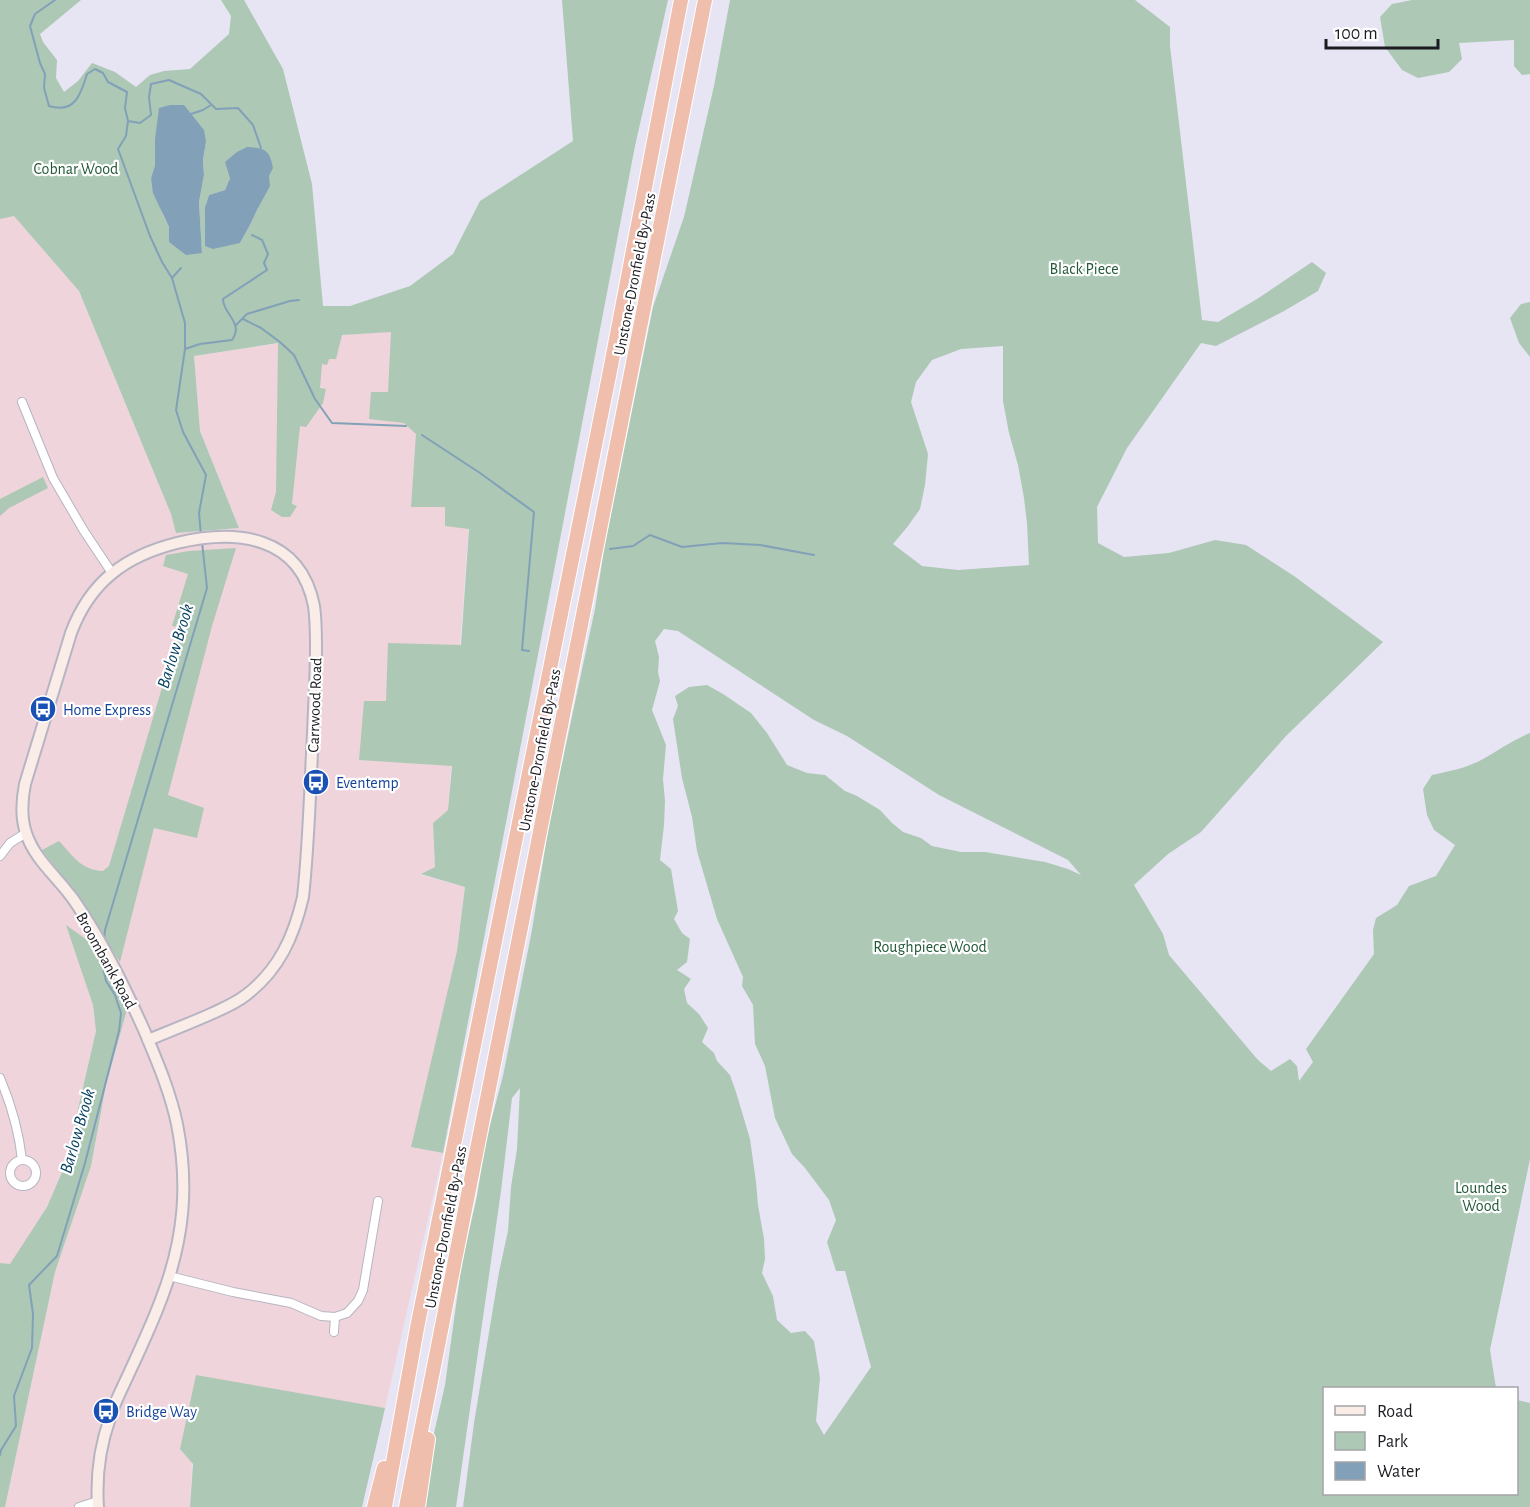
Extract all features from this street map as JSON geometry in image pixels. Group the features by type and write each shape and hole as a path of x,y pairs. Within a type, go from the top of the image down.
{"highway":[{"name":"Unstone-Dronfield By-Pass","path":"385,1507 417,1328 607,387 681,0"},
{"name":"Unstone-Dronfield By-Pass","path":"405,1507 705,0"},
{"path":"374,1507 417,1328"},
{"path":"418,1507 427,1447 435,1363"}],"street":[{"path":"22,402 53,478 112,573"},
{"name":"Broombank Road","path":"98,1504 99,1468 110,1416 161,1298 177,1248 184,1191 181,1150 172,1101 129,996 96,936 70,895 46,867 26,833 22,798 26,778 71,633 85,603 112,573 155,548 233,536 248,538"},
{"name":"Carrwood Road","path":"148,1040 208,1015 245,996 266,976 283,954 294,932 303,897 316,674 314,606 300,570 288,557 272,546 248,538"},
{"path":"0,856 10,843 26,833"},
{"path":"0,1077 19,1134 22,1160"},
{"path":"169,1276 291,1303 321,1316 335,1317 347,1313 358,1301 363,1290 378,1202"},
{"path":"334,1332 335,1317"},
{"path":"79,1507 98,1504"}],"shaded area":[{"path":"14,215 79,291 177,533 239,528 200,431 194,356 326,336 430,329 472,482 448,810 433,823 435,867 422,875 465,887 457,951 412,1147 443,1153 385,1408 196,1376 190,1507 5,1507 55,1272 91,1166 106,1085 128,1006 67,926 93,1005 96,1031 65,1164 47,1207 10,1265 0,1263 0,219"}],"green space":[{"name":"Cobnar Wood","path":"0,0 81,0 40,34 43,42 57,60 56,78 64,92 78,81 92,63 115,72 136,87 150,75 164,71 190,69 229,34 231,16 221,0 244,0 283,69 312,184 323,306 350,306 410,286 453,254 480,201 573,141 562,0 668,0 635,146 443,1153 411,1147 457,951 465,887 421,874 435,867 433,823 448,810 452,766 359,760 364,701 386,701 388,643 461,645 469,529 445,526 445,507 411,507 416,434 404,423 369,419 371,392 388,392 391,332 342,335 336,359 329,359 327,365 322,364 320,388 326,389 323,403 306,427 300,426 292,504 297,506 290,517 282,517 271,510 276,492 278,343 194,356 200,431 239,528 176,533 171,514 79,291 14,216 0,219","holes":["155,139 206,142 203,160 204,175 199,202 202,253 169,242 169,227 151,178 155,165","230,178 258,208 240,243 205,246 205,207 209,195 225,190"]},
{"path":"730,0 1135,0 1170,27 1170,46 1202,320 1218,322 1312,262 1326,273 1318,291 1284,311 1216,346 1201,343 1127,448 1097,507 1098,543 1124,557 1169,553 1215,540 1246,545 1294,576 1383,642 1286,736 1201,832 1168,854 1134,885 1163,934 1169,955 1258,1060 1271,1071 1290,1059 1297,1066 1299,1081 1313,1062 1306,1049 1374,954 1373,930 1376,918 1397,905 1409,886 1436,876 1455,845 1434,830 1427,815 1423,789 1432,775 1477,762 1530,733 1530,1159 1490,1350 1496,1387 1323,1387 1323,1495 1518,1495 1518,1400 1530,1403 1530,1507 463,1507 474,1423 508,1231 511,1187 517,1149 520,1088 512,1098 456,1507 424,1507 432,1442 445,1385 462,1262 477,1196 486,1140 503,1076 532,930 549,824 595,609 604,549 653,307 684,217 714,86","holes":["1003,346 1003,401 1024,498 1029,565 958,570 922,566 893,544 920,509 925,485 928,454 911,402 916,382 932,360 961,349","664,629 678,631 814,720 847,736 939,795 1068,860 1081,875 1045,862 985,852 961,852 932,846 921,838 903,832 880,810 845,791 825,775 807,773 787,765 751,713 723,694 707,685 689,687 675,696 678,706 673,719 697,851 717,919 743,977 742,986 753,1005 755,1044 765,1066 775,1118 792,1154 829,1200 836,1220 827,1242 836,1271 845,1271 871,1367 824,1435 816,1421 820,1378 814,1341 805,1331 791,1333 777,1320 773,1296 762,1273 765,1259 764,1239 750,1139 736,1092 730,1075 717,1061 714,1053 702,1042 708,1028 699,1014 687,1003 684,989 691,979 677,970 687,962 690,939 682,933 674,919 678,911 671,869 660,860 664,825 663,779 666,745 652,710 660,681 659,657 655,641"]},
{"path":"1412,0 1530,0 1530,74 1522,75 1514,66 1514,40 1459,43 1462,59 1449,72 1418,78 1402,70 1385,47 1380,17 1392,4"},
{"path":"1530,302 1530,357 1519,343 1510,318 1521,304"},
{"path":"43,477 48,488 9,508 0,516 0,499"},
{"path":"236,548 212,626 168,795 204,808 197,838 154,828 120,962 79,898 42,850 59,841 78,861 89,868 103,871 109,866 180,627 172,626 188,574 163,566 166,555"},
{"path":"66,925 87,940 128,1006 106,1085 91,1166 55,1272 5,1507 0,1507 0,1263 10,1264 47,1207 65,1165 96,1031 93,1005"},
{"path":"196,1375 385,1408 362,1507 190,1507 193,1464 180,1449"}],"water":[{"path":"184,105 204,130 206,142 203,160 204,175 199,202 202,253 186,255 169,242 169,227 153,193 151,178 155,165 155,139 159,108"},
{"path":"247,147 262,149 270,157 273,168 269,176 270,186 240,243 213,249 205,246 205,207 209,195 225,190 230,178 225,162"}],"waterway":[{"name":"Barlow Brook","path":"55,0 35,14 30,26 45,74 44,88 49,106 58,108 71,105 79,95 87,74 95,69 103,73 108,82 127,92 126,136 118,149 150,236 172,278 185,323 185,349 176,410 183,432 206,475 199,513 201,536"},
{"path":"128,121 140,123 151,115 149,97 151,84 169,80 201,94 216,109 238,108 253,125 261,148"},
{"path":"191,114 211,105"},
{"path":"185,349 200,344 232,340 235,335 236,327 223,299 267,270 264,263 268,254 262,240 252,235"},
{"path":"172,278 181,268"},
{"path":"236,325 247,314 299,300"},
{"path":"243,319 261,328 294,355 315,399 332,423 406,426"},
{"path":"422,435 534,512 522,650 529,651"},
{"path":"610,549 633,546 650,535 682,547 722,543 760,545 814,555"},
{"name":"Barlow Brook","path":"104,941 105,930 207,588 202,542"},
{"name":"Barlow Brook","path":"0,1455 16,1426 14,1396 32,1348 33,1314 29,1285 57,1256 85,1163 119,1031 121,1013 115,995 106,981 102,963 103,956"}],"place":[{"name":"Home Express","path":"43,709"},
{"name":"Eventemp","path":"316,782"},
{"name":"Bridge Way","path":"106,1411"}],"park label":[{"name":"Black Piece","path":"1084,268"},
{"name":"Roughpiece Wood","path":"930,946"},
{"name":"Loundes Wood","path":"1481,1196"}]}
